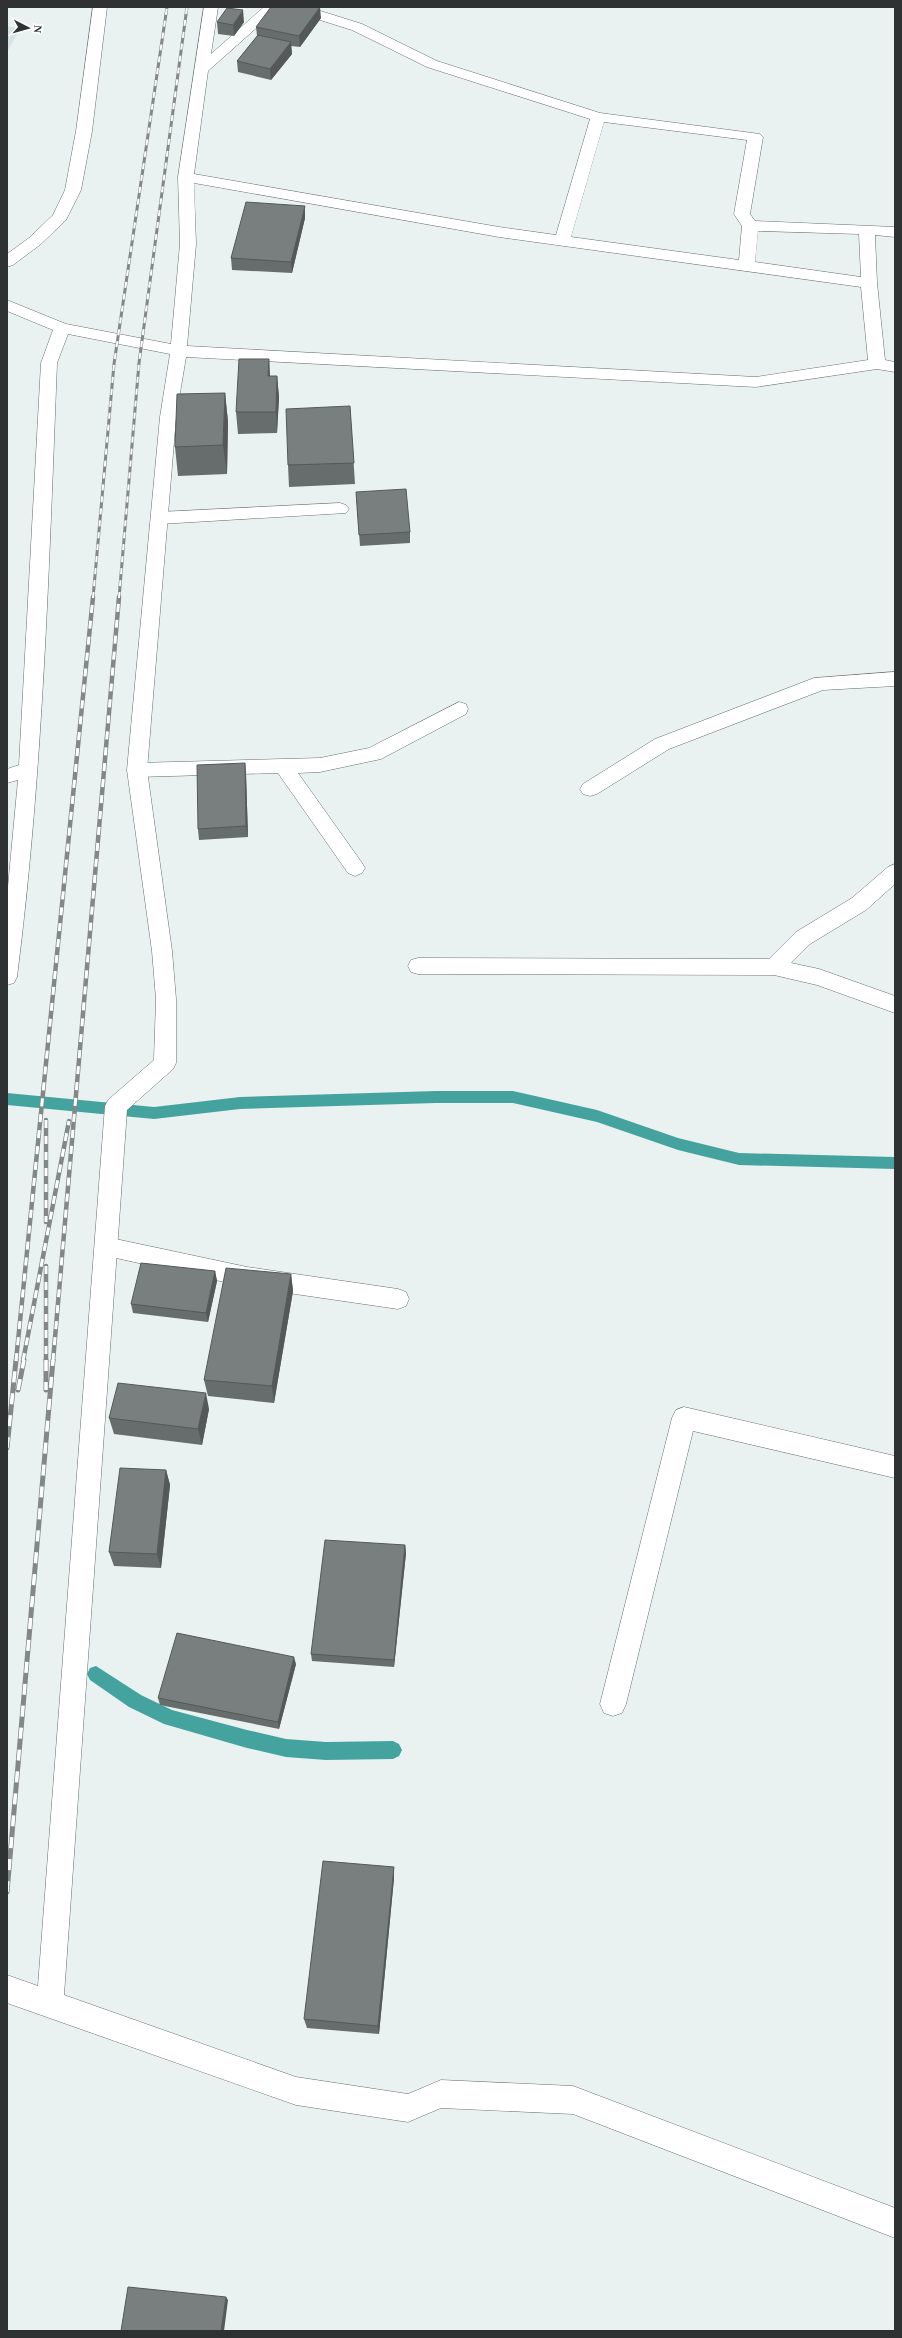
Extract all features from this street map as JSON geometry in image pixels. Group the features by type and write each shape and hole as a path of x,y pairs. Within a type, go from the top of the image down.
{"street":[{"path":"7,262 35,241 60,216 73,190 84,131 100,7"},
{"path":"50,2004 116,1106 165,1063 166,999 162,951 137,770 168,417 180,351 188,244 186,176 211,7"},
{"path":"201,70 273,7"},
{"path":"293,7 357,27 432,64 598,117 755,137 742,214 750,226 747,266"},
{"path":"562,240 598,117"},
{"path":"186,176 499,232 869,283"},
{"path":"750,226 895,232"},
{"path":"867,230 869,283 877,364"},
{"path":"7,305 62,328 180,351 756,382 877,364 895,366"},
{"path":"7,976 14,930 28,769 49,363 62,328"},
{"path":"160,518 340,509"},
{"path":"590,789 662,744 821,684 895,679"},
{"path":"137,770 320,766 374,754 459,709"},
{"path":"283,766 354,868"},
{"path":"7,776 28,769"},
{"path":"774,967 804,938 859,904 895,872"},
{"path":"418,966 774,967 819,977 895,1005"},
{"path":"106,1248 247,1277 398,1299"},
{"path":"612,1704 684,1418 895,1467"},
{"path":"7,1989 296,2091 408,2108 441,2094 573,2100 895,2223"}],"shaded area":[{"path":"7,26 20,29 7,52"}],"building":[{"path":"271,7 320,7 299,36 256,27"},
{"path":"227,8 243,10 233,25 217,22"},
{"path":"258,35 291,42 270,69 237,61"},
{"path":"246,202 305,206 291,262 231,258"},
{"path":"239,359 269,359 268,376 277,376 276,412 236,412"},
{"path":"225,393 223,445 175,447 177,394"},
{"path":"350,406 354,463 288,465 286,409"},
{"path":"406,489 410,532 359,535 356,492"},
{"path":"245,763 246,826 198,829 197,765"},
{"path":"141,1263 215,1271 206,1313 131,1304"},
{"path":"226,1268 291,1274 272,1386 204,1380"},
{"path":"118,1383 206,1393 198,1429 109,1418"},
{"path":"120,1468 166,1470 157,1554 109,1552"},
{"path":"325,1540 405,1545 394,1660 311,1654"},
{"path":"177,1633 294,1657 278,1722 158,1698"},
{"path":"323,1861 394,1867 378,2026 304,2019"},
{"path":"128,2287 226,2297 221,2331 121,2331"}],"waterway":[{"path":"7,1099 154,1113 240,1103 436,1097 513,1097 597,1116 678,1144 739,1159 895,1163"},
{"path":"96,1674 135,1701 170,1718 247,1739 286,1748 326,1751 393,1750"}],"railway":[{"path":"93,598 114,364 167,7"},
{"path":"119,598 139,363 187,7"},
{"path":"16,1361 93,597"},
{"path":"53,1361 119,597"},
{"path":"46,1120 46,1222"},
{"path":"23,1361 69,1121"},
{"path":"46,1266 46,1390"},
{"path":"7,1448 16,1360"},
{"path":"18,1390 24,1360"},
{"path":"7,1892 53,1360"}]}
